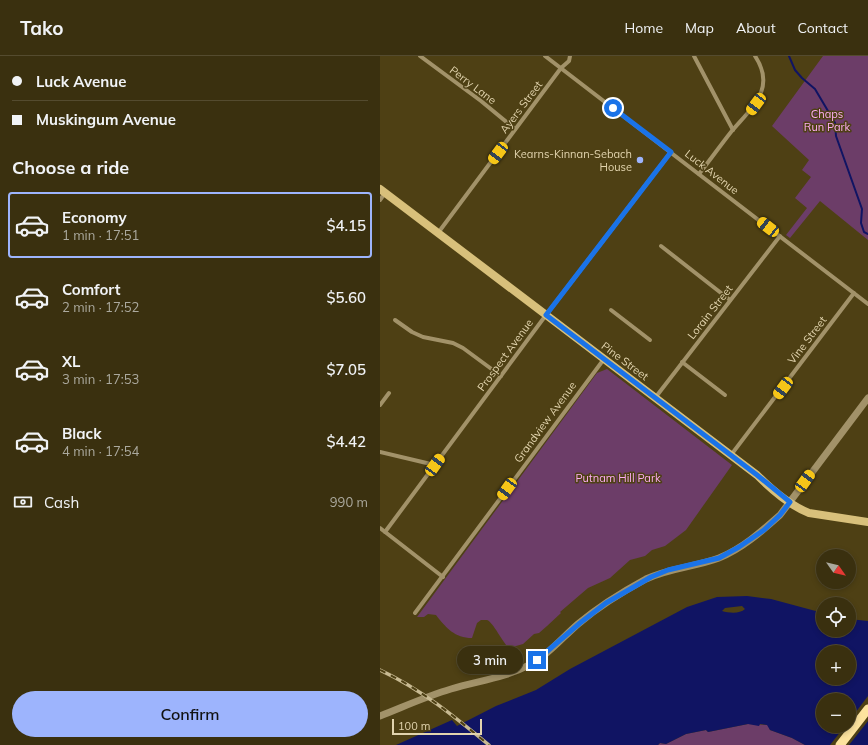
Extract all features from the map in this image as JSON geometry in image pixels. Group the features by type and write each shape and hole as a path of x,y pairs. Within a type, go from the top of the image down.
{"main road":[{"name":"Pine Street","path":"383,191 802,511 868,522"},
{"path":"840,745 868,709"}],"street":[{"name":"Perry Lane","path":"420,56 481,101 515,129"},
{"name":"Luck Avenue","path":"545,56 868,304"},
{"name":"Ayers Street","path":"438,233 561,68 569,61 570,56"},
{"path":"694,56 733,130"},
{"path":"700,174 733,130 756,104 763,83 762,70 755,56"},
{"name":"Prospect Avenue","path":"385,532 546,315 671,152"},
{"path":"380,200 383,191"},
{"name":"Lorain Street","path":"655,398 780,236"},
{"path":"661,246 730,300"},
{"name":"Vine Street","path":"731,456 854,293"},
{"path":"611,310 650,340"},
{"path":"395,320 412,332 423,337 454,343 501,376"},
{"name":"Grandview Avenue","path":"415,612 604,359"},
{"path":"682,362 725,395"},
{"path":"380,405 389,393"},
{"path":"380,716 450,689 497,678 530,665 606,603 651,577 668,570 719,558 739,547 764,530 780,515 868,398"},
{"path":"380,452 435,465"},
{"path":"380,528 443,576"}],"green space":[{"name":"Chaps Run Park","path":"823,56 868,56 868,240 820,201 790,238 786,235 807,208 795,198 811,177 802,170 809,160 772,126"},
{"name":"Putnam Hill Park","path":"607,369 732,465 686,530 665,546 652,550 645,556 630,560 610,578 588,588 560,612 561,613 539,633 534,634 523,644 509,648 487,620 481,620 477,623 472,638 466,638 451,631 436,615 428,614 424,617 417,617 597,373"},
{"path":"748,724 768,725 770,730 792,738 805,745 658,745 660,743 666,744 686,734 706,730 708,732"}],"shaded area":[{"path":"747,596 771,599 816,611 816,637 856,637 856,620 868,621 868,745 805,745 792,738 770,730 767,725 760,724 759,726 748,724 708,732 706,730 686,734 666,744 660,743 658,745 396,745 452,720 457,726 496,706 536,690 570,669 687,607 717,597","holes":["742,606 745,609 740,612 731,613 722,611 725,608"]}],"pier":[{"path":"868,696 868,721 849,745 830,745 839,733 856,733 856,712"}],"waterway":[{"path":"789,56 795,70 815,89 835,123 836,136 862,209 861,223 864,232 868,234"}],"railway":[{"path":"380,670 424,695 489,745"}],"place":[{"name":"Kearns-Kinnan-Sebach House","path":"640,160"}],"route":[{"path":"537,660 559,640 606,603 651,577 668,570 719,558 739,547 764,530 780,515 790,502 757,475 546,315 671,152 613,108"}]}
